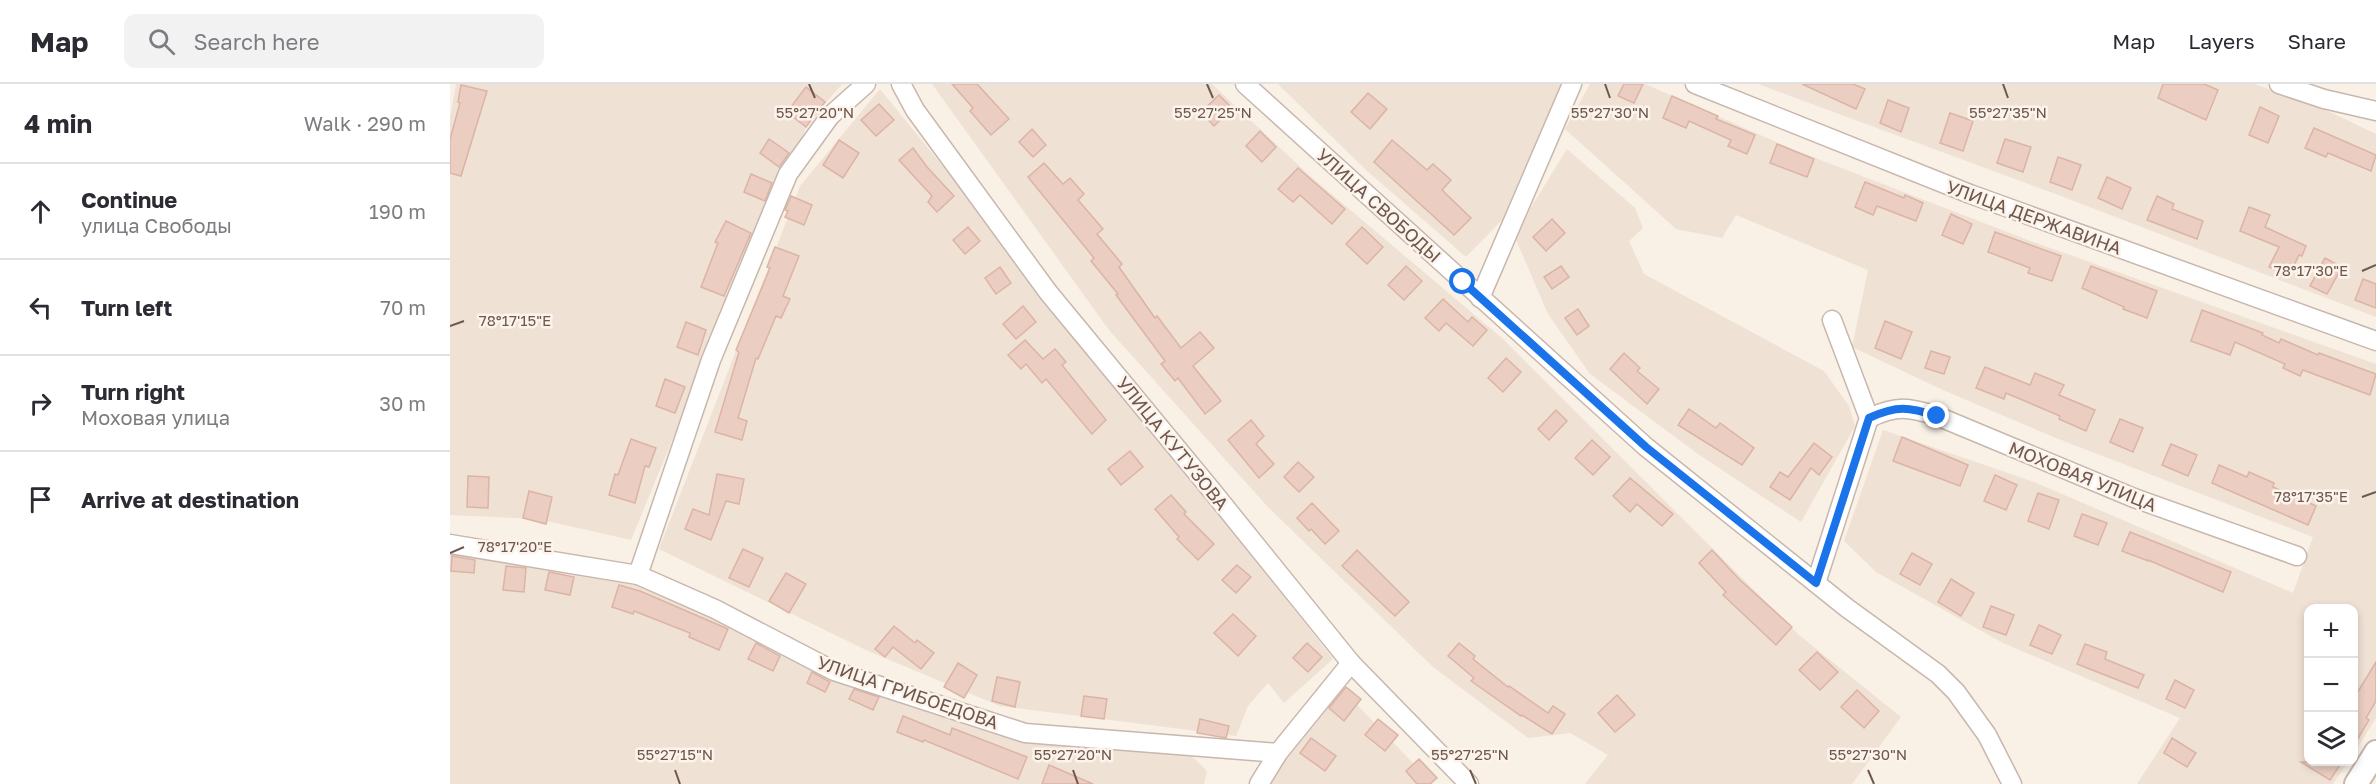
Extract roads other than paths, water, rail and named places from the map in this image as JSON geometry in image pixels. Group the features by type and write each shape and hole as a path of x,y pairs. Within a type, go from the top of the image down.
{"street":[{"path":"638,575 711,360 788,174 830,116 866,84"},
{"name":"УЛИЦА КУТУЗОВА","path":"901,84 915,110 1048,292 1351,663 1469,784"},
{"name":"УЛИЦА СВОБОДЫ","path":"1245,84 1646,447 1847,608 1938,674 1956,692 1982,728 2012,784"},
{"path":"1480,298 1572,84"},
{"name":"УЛИЦА ДЕРЖАВИНА","path":"1695,84 1970,194 2376,341"},
{"path":"2279,84 2324,99 2376,111"},
{"path":"1816,583 1869,418 1832,321"},
{"name":"МОХОВАЯ УЛИЦА","path":"1869,418 1895,409 1911,408 1937,416 2134,498 2297,556"},
{"name":"УЛИЦА ГРИБОЕДОВА","path":"450,544 638,575 715,609 834,670 1025,733 1278,753"},
{"path":"1259,784 1278,753 1351,663"},
{"path":"2356,784 2376,753"}]}
